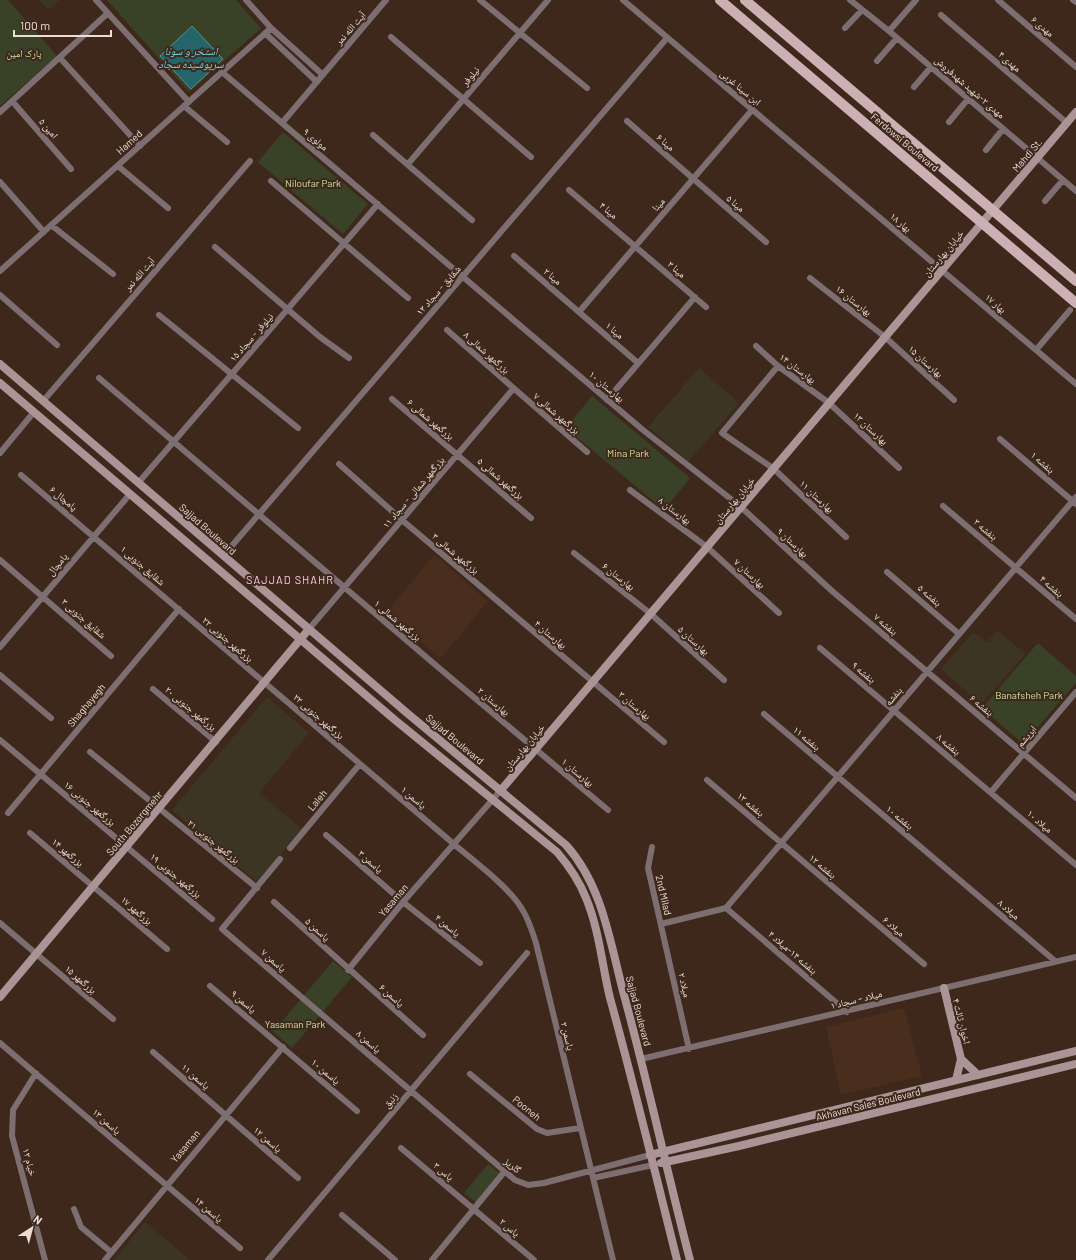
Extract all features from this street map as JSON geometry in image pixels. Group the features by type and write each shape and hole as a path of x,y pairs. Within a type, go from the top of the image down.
{"main road":[{"name":"Ferdowsi Boulevard","path":"720,0 982,223 1073,306"},
{"name":"Ferdowsi Boulevard","path":"745,0 1076,281"}],"street":[{"path":"96,0 142,51 186,104 226,142"},
{"path":"246,0 271,28 323,75"},
{"name":"آیت الله نمر","path":"282,123 386,0"},
{"name":"نیلوفر","path":"408,164 548,0"},
{"name":"ابن سینا غربی","path":"623,0 847,190"},
{"name":"مهدی ۲-شهید شهدفروش","path":"850,0 889,31 1076,191"},
{"path":"889,31 916,0"},
{"name":"مهدی ۶","path":"998,0 1076,67"},
{"path":"481,2 587,88"},
{"path":"845,28 862,10"},
{"path":"0,112 108,13"},
{"name":"مهدی ۴","path":"941,14 1067,123"},
{"name":"Hamed","path":"0,271 271,28"},
{"path":"265,33 317,82"},
{"path":"391,37 531,157"},
{"name":"شقایق - سجاد ۱۳","path":"224,555 667,38"},
{"path":"877,61 897,38"},
{"path":"60,58 140,146"},
{"path":"914,87 931,67"},
{"name":"مولوی ۹","path":"222,72 420,240"},
{"path":"949,122 968,98"},
{"name":"امین ۵","path":"12,101 71,169"},
{"name":"مینا","path":"579,312 752,110"},
{"name":"Mahdi St.","path":"982,223 1076,112"},
{"name":"مینا ۶","path":"627,121 693,179"},
{"path":"986,150 1003,129"},
{"path":"373,135 472,220"},
{"name":"آیت الله نمر","path":"44,400 250,160"},
{"path":"118,166 168,208"},
{"name":"مینا ۵","path":"693,179 766,242"},
{"path":"1045,201 1063,180"},
{"path":"270,181 408,298"},
{"path":"0,182 44,232"},
{"name":"مینا ۴","path":"569,190 635,246"},
{"name":"بهار ۱۸","path":"847,190 942,270"},
{"name":"نیلوفر - سجاد ۱۵","path":"139,482 378,204"},
{"name":"خیابان بهارستان","path":"501,790 982,223"},
{"path":"51,225 113,274"},
{"name":"بهارستان ۱۰","path":"420,240 643,430 741,507"},
{"name":"مینا ۳","path":"635,246 706,307"},
{"path":"215,247 320,337 348,358"},
{"name":"مینا ۲","path":"514,256 579,312"},
{"name":"بهار ۱۷","path":"942,270 1076,384"},
{"name":"بهارستان ۱۶","path":"810,278 885,337"},
{"path":"0,295 57,345"},
{"path":"607,400 694,297"},
{"path":"1036,350 1073,306"},
{"name":"مینا ۱","path":"579,312 638,363"},
{"path":"158,315 298,428"},
{"name":"بزرگمهر شمالی ۸","path":"447,330 514,389"},
{"name":"بهارستان ۱۵","path":"885,337 954,400"},
{"name":"بهارستان ۱۴","path":"756,346 778,366 829,404"},
{"name":"Sajjad Boulevard","path":"0,364 44,400 309,629 566,845 578,858 598,895 641,1059 664,1162 690,1260"},
{"name":"بهارستان ۱۱","path":"778,366 722,433 774,469 846,537"},
{"name":"بزرگمهر شمالی ۱","path":"99,378 439,668"},
{"path":"0,383 301,640 557,852 578,879 587,898 677,1260"},
{"name":"بزرگمهر شمالی ۷","path":"514,389 587,452"},
{"name":"بزرگمهر شمالی - سجاد ۱۱","path":"309,629 514,389"},
{"name":"بزرگمهر شمالی ۶","path":"392,399 458,454"},
{"name":"بهارستان ۱۳","path":"829,404 899,468"},
{"path":"0,453 34,412"},
{"name":"بنفشه ۱","path":"1000,439 1075,500"},
{"name":"بزرگمهر شمالی ۵","path":"458,454 531,518"},
{"name":"بزرگمهر شمالی ۳","path":"339,464 497,601"},
{"name":"پامچال ۶","path":"21,475 94,536"},
{"name":"بهارستان ۸","path":"630,490 707,547"},
{"name":"پامچال","path":"0,647 130,494"},
{"name":"بنفشه","path":"726,908 1016,567 1075,500"},
{"name":"بنفشه ۳","path":"943,506 1016,567"},
{"name":"بهارستان ۹","path":"741,507 832,591"},
{"name":"شقایق جنوبی ۱","path":"94,536 179,609"},
{"name":"بهارستان ۷","path":"707,547 779,613"},
{"name":"بهارستان ۶","path":"574,553 651,614"},
{"name":"شقایق جنوبی ۳","path":"0,560 112,656"},
{"name":"بنفشه ۴","path":"1016,567 1076,619"},
{"name":"بنفشه ۵","path":"887,572 959,634"},
{"name":"بنفشه ۷","path":"832,591 927,672"},
{"name":"بهارستان ۴","path":"497,601 593,682"},
{"name":"بزرگمهر جنوبی ۲۲","path":"179,609 265,683"},
{"name":"Shaghayegh","path":"8,813 179,609"},
{"name":"بهارستان ۵","path":"651,614 724,680"},
{"name":"South Bozorgmehr","path":"0,997 216,742 309,629"},
{"name":"بنفشه ۹","path":"820,648 894,710"},
{"name":"بهارستان ۲","path":"439,668 536,750"},
{"name":"بنفشه ۶","path":"927,672 1076,798"},
{"path":"0,675 51,718"},
{"name":"بهارستان ۳","path":"593,682 664,742"},
{"name":"بزرگمهر جنوبی ۲۳","path":"265,683 359,765"},
{"name":"بزرگمهر جنوبی ۲۰","path":"153,690 216,742"},
{"name":"ابریشم","path":"991,792 1076,692"},
{"name":"بنفشه ۸","path":"894,710 991,792"},
{"name":"بنفشه ۱۱","path":"764,714 838,777"},
{"name":"بزرگمهر جنوبی ۱۶","path":"0,740 126,847"},
{"name":"بهارستان ۱","path":"536,750 608,810"},
{"name":"بزرگمهر جنوبی ۲۱","path":"90,752 158,809 257,888"},
{"name":"یاسمن ۱","path":"359,765 455,845"},
{"name":"Laleh","path":"290,848 359,765"},
{"name":"بنفشه ۱۰","path":"838,777 950,872"},
{"name":"بنفشه ۱۳","path":"707,780 781,843"},
{"name":"Yasaman","path":"348,970 404,902 455,845 501,790"},
{"name":"میلاد ۱۰","path":"991,792 1076,865"},
{"name":"بزرگمهر ۱۴","path":"30,833 94,886"},
{"name":"یاسمن ۳","path":"326,835 404,902"},
{"name":"بنفشه ۱۲","path":"781,843 852,904"},
{"name":"یاسمن ۲","path":"455,845 511,894 522,908 530,924 613,1260"},
{"name":"بزرگمهر جنوبی ۱۹","path":"126,847 212,919"},
{"name":"2nd Milad","path":"652,847 648,868 661,924"},
{"path":"257,888 280,860"},
{"name":"میلاد ۸","path":"950,872 1055,961"},
{"name":"بزرگمهر ۱۷","path":"94,886 167,949"},
{"name":"یاسمن ۷","path":"257,888 222,929 313,1006"},
{"name":"یاسمن ۵","path":"274,902 348,970"},
{"name":"یاسمن ۴","path":"404,902 480,963"},
{"name":"میلاد ۶","path":"852,904 924,964"},
{"path":"661,924 726,908"},
{"name":"بنفشه ۱۴-میلاد ۴","path":"726,908 847,1012"},
{"name":"بزرگمهر ۱۵","path":"0,923 113,1019"},
{"name":"میلاد ۲","path":"661,924 689,1049"},
{"name":"زنبق","path":"268,1260 527,953"},
{"name":"میلاد - سجاد ۱","path":"641,1059 847,1012 1076,956"},
{"name":"یاسمن ۶","path":"348,970 423,1035"},
{"name":"یاسمن ۹","path":"210,986 283,1047"},
{"name":"اخوان ثالث ۴","path":"944,988 961,1059 956,1080"},
{"name":"یاسمن ۸","path":"313,1006 411,1090"},
{"name":"یاسمن ۱۳","path":"0,1043 166,1185"},
{"name":"Yasaman","path":"105,1260 166,1185 283,1047"},
{"name":"یاسمن ۱۰","path":"283,1047 357,1111"},
{"path":"650,1155 1076,1050"},
{"name":"یاسمن ۱۱","path":"153,1052 225,1115"},
{"name":"اخوان ثالث ۴","path":"961,1059 978,1075"},
{"name":"Akhavan Sales Boulevard","path":"653,1165 1076,1064"},
{"path":"988,1072 991,1084"},
{"name":"خیام ۱۲","path":"36,1073 19,1098 13,1110 12,1136 45,1260"},
{"name":"Pooneh","path":"470,1074 537,1129 552,1133 580,1128"},
{"name":"گلریز","path":"411,1090 515,1180 528,1184 544,1183 650,1155"},
{"name":"یاسمن ۱۲","path":"225,1115 298,1178"},
{"name":"یاس ۳","path":"401,1148 474,1209"},
{"path":"593,1178 653,1165"},
{"path":"432,1260 505,1171"},
{"name":"یاسمن ۱۴","path":"166,1185 240,1248"},
{"path":"74,1209 81,1227 111,1252"},
{"name":"یاس ۲","path":"474,1209 534,1260"},
{"path":"342,1215 395,1260"}],"shaded area":[{"path":"39,0 60,0 48,10"},
{"path":"699,368 739,403 688,462 648,427"},
{"path":"434,555 488,601 443,656 439,657 386,613"},
{"path":"998,631 1026,654 981,704 941,669 973,632 987,642"},
{"path":"267,697 309,733 259,793 302,829 257,882 172,810"},
{"path":"904,1008 922,1076 841,1095 826,1027"},
{"path":"145,1222 190,1260 114,1260"}],"green space":[{"name":"پارک امین","path":"0,0 8,0 57,56 0,106"},
{"path":"107,0 236,0 261,28 189,92"},
{"name":"Niloufar Park","path":"283,132 368,204 343,234 258,162"},
{"name":"Mina Park","path":"592,396 690,478 664,510 566,428"},
{"name":"Banafsheh Park","path":"1038,643 1076,676 1076,683 1023,744 982,708"},
{"name":"Yasaman Park","path":"333,961 352,977 292,1048 273,1032"},
{"path":"488,1164 502,1175 478,1204 464,1193"}],"water":[{"name":"استخر و سونا سرپوشیده سجاد","path":"192,26 223,59 191,89 160,56"}],"district":[{"name":"SAJJAD SHAHR","path":"290,580"}]}
